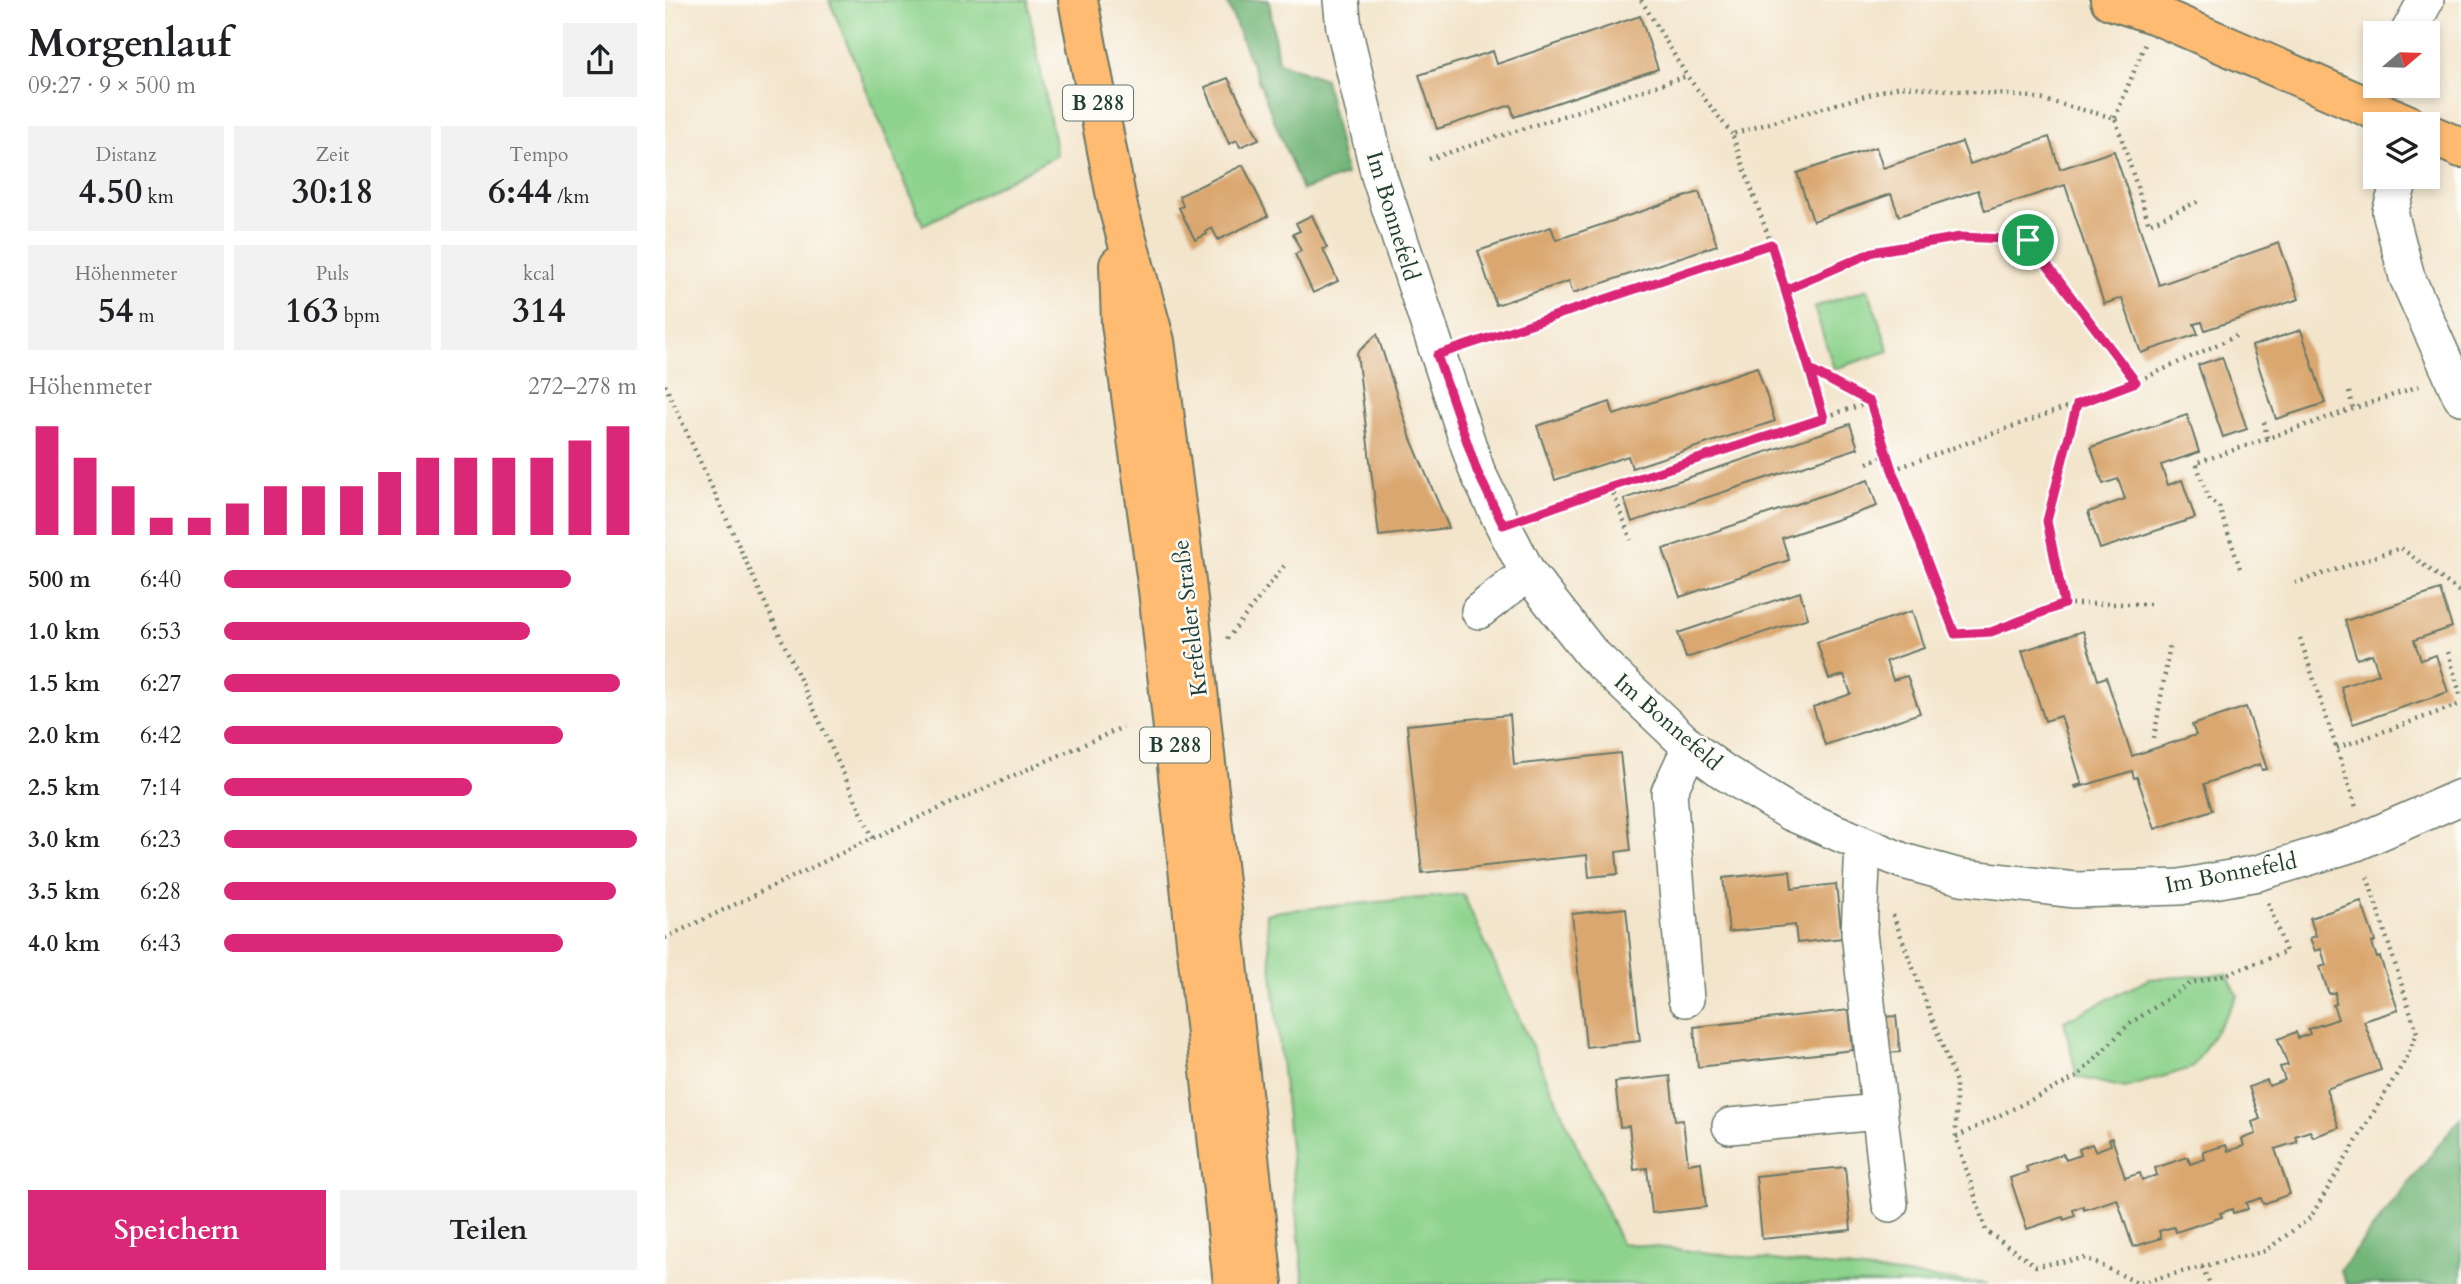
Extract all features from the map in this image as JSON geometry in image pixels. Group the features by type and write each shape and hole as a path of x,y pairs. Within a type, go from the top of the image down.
{"main road":[{"name":"Krefelder Straße","path":"1078,0 1118,207 1157,355 1187,590 1263,1284"},
{"path":"2111,0 2363,93"},
{"path":"2376,98 2393,112"},
{"path":"2440,139 2461,148"},
{"name":"Krefelder Straße","path":"1118,207 1121,323 1158,590 1233,1284"}],"street":[{"path":"2415,21 2426,0"},
{"name":"Im Bonnefeld","path":"1343,14 1379,176 1477,471 1503,525 1528,573 1591,653 1689,747 1724,772 1791,813 1903,861 1961,877 2075,890 2181,887 2257,873 2361,841 2461,797"},
{"path":"2397,189 2390,212 2406,277 2456,386"},
{"path":"1479,611 1528,573"},
{"path":"1686,999 1669,792 1689,747"},
{"path":"1863,844 1859,933 1890,1203"},
{"path":"1730,1126 1878,1112"}],"path":[{"path":"1641,0 1688,76 1732,134 1771,244 1824,418"},
{"path":"2156,15 2115,118 2149,224 2201,200"},
{"path":"1429,159 1688,76"},
{"path":"1732,134 1900,86 2032,97 2115,118"},
{"path":"1785,290 1873,252 1960,237 2028,240 2136,382"},
{"path":"1437,355 1771,244"},
{"path":"1892,470 2136,382 2235,336"},
{"path":"1810,370 1870,402 1892,470 1955,634 1991,632 2064,604 2150,604"},
{"path":"665,385 873,838"},
{"path":"2240,568 2219,507 2209,500 2196,463 2353,408 2456,386"},
{"path":"2349,392 2353,408"},
{"path":"1503,525 1870,402"},
{"path":"2064,604 2047,521 2077,404"},
{"path":"2264,422 2267,438"},
{"path":"1867,463 1887,454"},
{"path":"1611,487 1631,540"},
{"path":"2295,583 2401,548 2461,593"},
{"path":"1903,861 1890,907 1957,1082 1956,1137 1986,1231 2036,1266 2086,1258 2137,1283 2265,1251 2310,1218 2407,1057 2417,1032 2361,841 2337,748 2300,638"},
{"path":"2154,738 2170,644"},
{"path":"2448,652 2461,697"},
{"path":"2337,748 2461,704"},
{"path":"665,938 873,838 1123,727"},
{"path":"1956,1137 2077,1077 2128,1025 2191,983 2227,974 2286,952 2257,873"},
{"path":"2202,1267 2210,1284"}],"green space":[{"path":"829,0 1027,0 1057,155 923,225"},
{"path":"1226,0 1269,0 1278,62 1325,79 1346,175 1302,190"},
{"path":"1868,289 1889,351 1834,369 1814,307"},
{"path":"1463,894 1621,1243 1988,1284 1304,1284 1266,914"},
{"path":"2227,974 2238,996 2192,1068 2125,1088 2077,1077 2064,1021 2149,979"},
{"path":"2461,1117 2461,1284 2347,1284 2340,1270"}],"building":[{"path":"1640,16 1658,69 1514,117 1511,105 1437,129 1419,75 1493,51 1497,64"},
{"path":"1228,78 1259,139 1240,147 1237,140 1229,144 1205,87"},
{"path":"2049,137 2060,169 2114,151 2159,285 2279,243 2299,299 2205,330 2202,322 2194,324 2198,334 2141,353 2122,298 2104,304 2065,185 1985,211 1978,190 1899,216 1891,194 1813,221 1797,173 1876,147 1883,168 1962,142 1970,164"},
{"path":"1243,165 1268,216 1218,240 1212,228 1195,240 1179,208 1183,206 1179,196"},
{"path":"1699,192 1717,245 1573,293 1569,281 1496,305 1478,251 1551,227 1556,240"},
{"path":"1312,215 1327,248 1323,249 1338,281 1313,293 1295,254 1301,251 1293,234 1300,231 1296,223"},
{"path":"2301,330 2325,403 2276,419 2252,346"},
{"path":"1377,334 1411,439 1449,528 1379,536 1357,353"},
{"path":"2222,357 2247,429 2223,437 2198,365"},
{"path":"1757,367 1775,421 1632,468 1628,456 1555,480 1537,426 1610,402 1614,415"},
{"path":"2187,415 2199,452 2161,465 2168,485 2182,480 2195,518 2100,549 2088,512 2125,499 2118,479 2103,484 2091,447"},
{"path":"1850,424 1858,448 1632,522 1624,499"},
{"path":"1868,480 1877,506 1782,538 1789,560 1680,597 1663,549"},
{"path":"2440,590 2452,627 2414,640 2421,660 2436,655 2448,692 2353,724 2341,687 2379,674 2372,654 2357,659 2345,621"},
{"path":"1800,592 1808,618 1686,658 1678,633"},
{"path":"1912,611 1924,648 1886,661 1893,680 1907,676 1920,713 1825,745 1813,707 1851,694 1844,675 1829,679 1817,642"},
{"path":"2083,631 2098,680 2106,677 2132,756 2196,735 2192,725 2246,707 2267,769 2262,770 2260,764 2204,784 2212,810 2155,829 2137,777 2134,778 2132,771 2076,788 2075,786 2082,784 2061,716 2045,721 2022,651"},
{"path":"1510,715 1514,765 1620,753 1631,850 1616,852 1618,874 1589,877 1587,855 1422,873 1407,725"},
{"path":"1790,871 1792,889 1836,884 1842,938 1797,943 1795,925 1729,932 1723,878"},
{"path":"2361,901 2375,941 2372,943 2377,958 2380,957 2398,1010 2364,1021 2381,1070 2326,1089 2339,1128 2313,1137 2310,1131 2295,1136 2297,1142 2275,1149 2290,1194 2263,1204 2261,1198 2246,1203 2248,1209 2233,1213 2232,1209 2220,1213 2222,1217 2176,1232 2174,1227 2159,1231 2161,1238 2133,1247 2117,1199 2084,1210 2083,1206 2073,1210 2075,1216 2064,1220 2063,1217 2027,1229 2010,1178 2028,1172 2026,1167 2063,1154 2066,1160 2081,1155 2079,1149 2092,1144 2095,1151 2111,1145 2109,1139 2112,1138 2125,1178 2140,1173 2142,1180 2157,1175 2155,1168 2188,1157 2190,1164 2205,1159 2203,1152 2226,1145 2228,1151 2244,1146 2242,1139 2256,1134 2252,1122 2260,1119 2249,1087 2267,1080 2269,1086 2285,1080 2280,1067 2288,1065 2278,1039 2296,1032 2298,1038 2310,1034 2308,1029 2338,1019 2333,1005 2336,1004 2335,992 2329,994 2320,967 2326,965 2321,949 2315,951 2310,938 2316,936 2310,918"},
{"path":"1626,908 1640,1041 1586,1047 1572,914"},
{"path":"1849,1010 1853,1050 1698,1067 1694,1027"},
{"path":"1896,1016 1900,1052 1887,1053 1883,1017"},
{"path":"1670,1076 1675,1121 1683,1120 1688,1164 1701,1162 1706,1207 1652,1213 1647,1168 1634,1170 1629,1126 1620,1127 1615,1082"},
{"path":"1845,1167 1851,1230 1762,1239 1756,1176"}],"route":[{"path":"2028,240 1960,237 1873,252 1785,290 1824,418 1503,525 1477,471 1437,355 1771,244 1785,290 1810,370 1870,402 1892,470 1955,634 1991,632 2064,604 2047,521 2077,404 2136,382 2028,240"}]}
